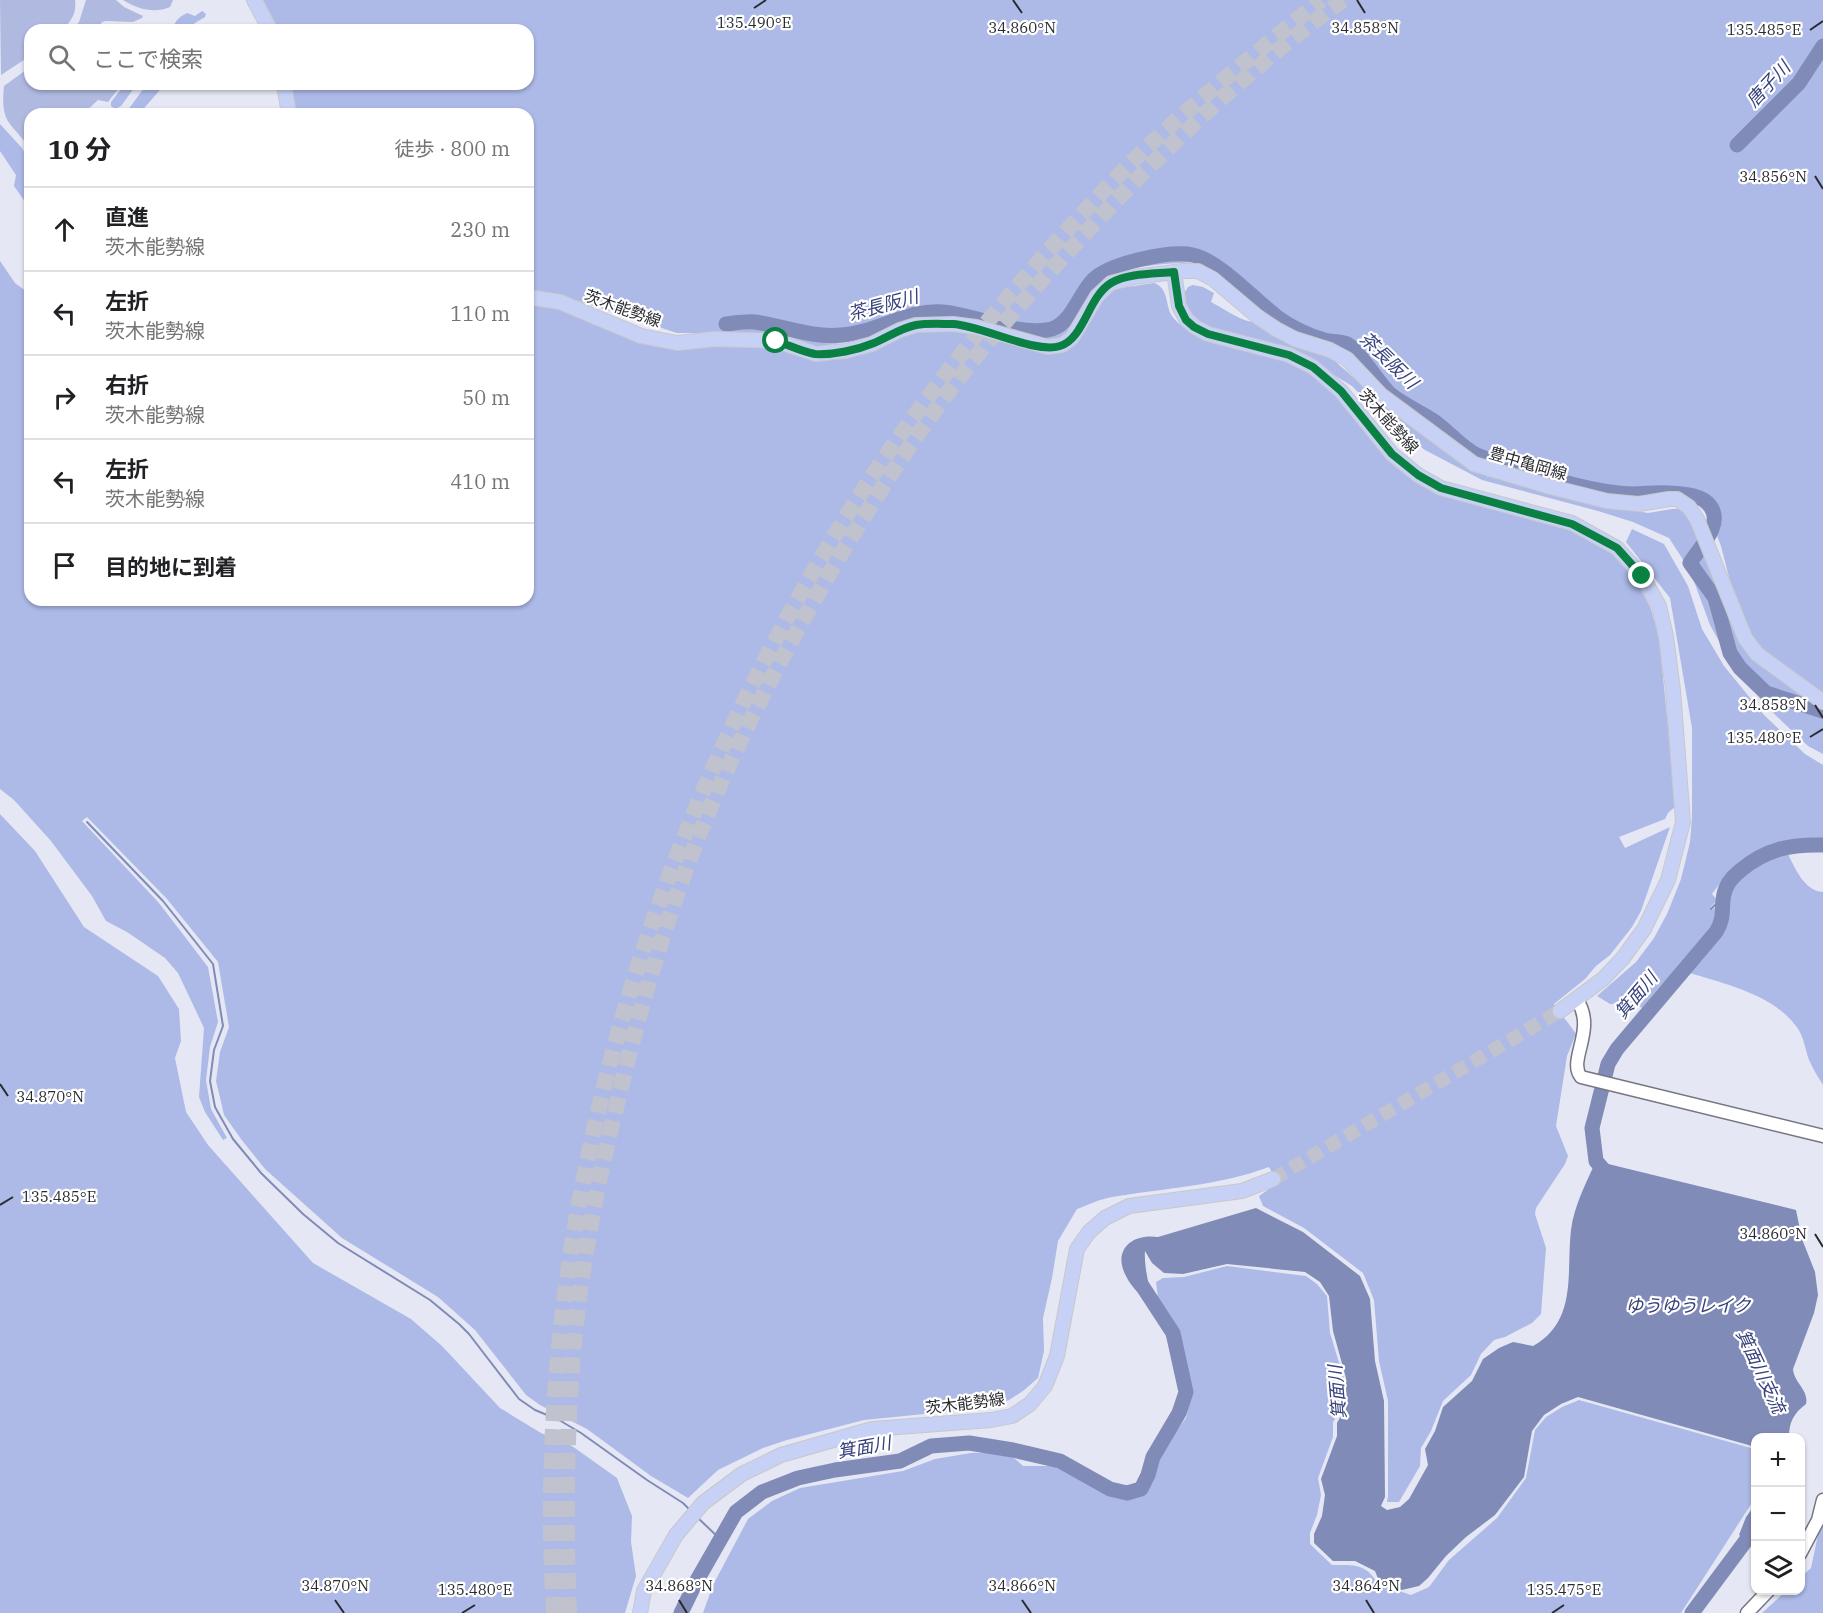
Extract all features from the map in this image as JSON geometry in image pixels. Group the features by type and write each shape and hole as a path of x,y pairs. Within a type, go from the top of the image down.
{"main road":[{"path":"254,0 267,24"},
{"path":"285,90 288,108"},
{"name":"豊中亀岡線","path":"1174,272 1195,271 1208,276 1276,329 1295,339 1330,350 1347,359 1381,395 1474,464 1607,501 1633,504 1669,499 1680,500 1693,512 1745,638 1757,654 1823,702"},
{"name":"茨木能勢線","path":"534,298 560,302 641,336 677,343 715,339 776,341 816,354 846,351 872,344 916,325 953,324 976,327 1048,347 1062,345 1072,338 1097,296 1111,283 1174,272 1179,306 1186,320 1194,327 1208,334 1289,355 1313,367 1341,391 1392,454 1418,475 1441,488 1572,524 1617,548 1642,576 1659,606 1666,636 1683,822 1661,896 1651,916 1623,958 1603,979 1560,1011"},
{"name":"茨木能勢線","path":"640,1613 644,1591 676,1535 703,1503 742,1474 782,1455 872,1429 991,1420 1012,1416 1030,1404 1045,1386 1057,1356 1077,1248 1089,1232 1105,1218 1129,1206 1242,1191 1273,1179"}],"street":[{"path":"1579,998 1585,1022 1577,1070 1581,1077 1823,1136"},
{"path":"1805,1545 1818,1520 1823,1500"},
{"path":"1747,1613 1764,1595"}],"shaded area":[{"path":"0,0 75,0 74,13 68,24 24,24 24,60 1,75"},
{"path":"86,0 116,0 124,7 143,16 133,22 106,21 101,24 78,24"},
{"path":"123,0 173,0 170,7 152,10 134,6"},
{"path":"263,0 1823,0 1823,695 1761,649 1750,635 1732,589 1721,546 1713,526 1704,511 1690,497 1676,490 1621,498 1587,491 1490,461 1341,347 1293,332 1265,314 1218,273 1197,262 1122,269 1109,274 1101,279 1092,291 1074,327 1065,338 1048,342 981,325 910,311 867,334 846,342 818,347 779,333 677,333 563,296 534,292 534,108 294,108 291,90 534,90 534,24 276,24"},
{"path":"202,11 206,14 193,24 175,24 181,16 187,13 195,16"},
{"path":"24,71 24,90 117,90 108,102 98,100 89,108 24,108 24,142 5,116 4,86"},
{"path":"120,90 133,90 121,106 114,108 111,102"},
{"path":"143,90 160,90 144,108 129,108"},
{"path":"0,124 24,152 24,200 14,186 16,175 0,151"},
{"path":"0,261 15,283 24,290 24,606 534,606 534,305 560,307 592,324 639,340 777,345 802,356 875,347 918,330 953,327 1052,351 1114,289 1154,283 1162,289 1172,316 1189,330 1200,336 1287,358 1312,370 1336,393 1414,480 1439,494 1570,528 1613,554 1635,578 1651,609 1659,637 1676,806 1665,819 1619,837 1625,848 1670,827 1641,911 1632,927 1610,955 1554,1004 1576,1034 1567,1056 1556,1126 1568,1156 1536,1208 1535,1214 1546,1248 1541,1314 1532,1323 1494,1340 1481,1354 1471,1375 1443,1401 1431,1431 1421,1448 1420,1466 1399,1502 1387,1502 1388,1401 1379,1361 1374,1300 1363,1273 1304,1228 1263,1206 1259,1196 1278,1183 1269,1167 1211,1182 1108,1198 1077,1209 1058,1241 1043,1318 1044,1351 1038,1378 1009,1400 985,1408 864,1420 787,1440 763,1448 718,1470 688,1498 651,1476 587,1429 540,1405 526,1395 475,1330 438,1297 342,1238 265,1169 224,1115 216,1081 220,1052 229,1027 218,962 167,899 87,817 82,821 159,903 208,967 218,1022 210,1047 206,1080 211,1109 227,1138 223,1140 205,1112 199,1097 204,1028 178,973 165,958 127,932 106,921 92,896 51,841 14,800 0,789"},
{"path":"1193,285 1214,293 1211,302 1234,315 1246,321 1256,321 1329,356 1392,411 1486,476 1600,504 1648,513 1681,509 1690,517 1738,636 1823,708 1823,754 1808,746 1768,708 1730,661 1710,625 1695,584 1669,538 1633,522 1598,511 1482,480 1425,450 1386,421 1352,386 1306,358 1212,328 1198,321 1186,306 1183,295 1188,287"},
{"path":"1632,529 1664,544 1688,586 1702,629 1724,666 1764,715 1805,754 1823,765 1823,840 1789,842 1774,846 1747,859 1734,869 1712,894 1717,900 1710,908 1712,910 1719,904 1713,927 1642,1008 1633,1002 1610,1004 1597,996 1636,962 1654,938 1667,914 1681,879 1690,842 1692,817 1692,728 1670,598 1626,542"},
{"path":"0,814 35,851 84,927 158,976 179,1009 181,1041 175,1058 186,1112 208,1145 313,1263 411,1319 442,1346 500,1408 541,1433 572,1446 617,1478 632,1516 631,1542 636,1576 625,1613 0,1613"},
{"path":"1787,852 1805,883 1816,891 1823,892 1823,1085 1809,1060 1799,1030 1786,1015 1761,998 1733,986 1690,973 1725,928 1734,883 1754,865"},
{"path":"1227,1266 1306,1276 1327,1296 1330,1333 1344,1379 1343,1407 1333,1422 1333,1437 1318,1478 1321,1495 1310,1533 1310,1544 1332,1565 1347,1565 1364,1569 1378,1584 1411,1595 1429,1587 1449,1560 1497,1518 1526,1478 1535,1430 1546,1417 1579,1400 1751,1448 1751,1504 1681,1613 703,1613 713,1585 748,1519 772,1501 800,1488 903,1471 935,1459 971,1453 997,1452 1011,1455 1023,1466 1058,1466 1109,1494 1126,1498 1145,1492 1157,1457 1186,1418 1190,1394 1176,1331 1158,1298 1156,1282 1163,1278 1184,1277"},
{"path":"1823,1511 1823,1613 1762,1613 1782,1595 1805,1595 1805,1573 1811,1568"}],"water":[{"name":"ゆうゆうレイク","path":"1596,1161 1796,1210 1802,1239 1815,1272 1818,1295 1814,1313 1793,1369 1805,1395 1806,1404 1793,1418 1789,1433 1751,1433 1751,1446 1578,1397 1561,1404 1544,1415 1532,1431 1524,1477 1495,1515 1466,1537 1419,1586 1402,1590 1379,1581 1375,1571 1355,1561 1333,1561 1314,1543 1314,1534 1322,1516 1325,1495 1321,1479 1337,1436 1337,1423 1345,1408 1346,1378 1333,1331 1329,1296 1320,1282 1305,1272 1227,1264 1183,1274 1164,1273 1152,1263 1145,1251 1147,1275 1154,1298 1148,1302 1130,1284 1122,1267 1123,1251 1133,1241 1149,1236 1158,1237 1256,1208 1303,1232 1360,1276 1370,1299 1375,1361 1384,1401 1385,1497 1381,1506 1387,1510 1400,1507 1409,1499 1428,1465 1425,1449 1435,1431 1443,1407 1472,1381 1483,1359 1513,1342 1533,1346 1547,1336 1557,1323 1567,1294 1571,1230 1581,1195"},
{"path":"1751,1510 1751,1543 1739,1535"}],"waterway":[{"name":"唐子川","path":"1737,145 1799,83 1823,46"},
{"name":"茶長阪川","path":"726,324 755,322 808,333 841,335 867,330 917,314 943,312 1021,330 1047,330 1062,323 1093,280 1113,268 1141,259 1170,254 1203,258 1225,272 1288,324 1318,338 1347,344 1389,393 1434,421 1464,447 1479,456 1586,488 1633,494 1685,494 1703,499 1711,507 1714,522 1704,544 1690,563 1715,598 1730,653 1740,668 1766,693 1823,711"},
{"path":"87,822 163,901 213,964 223,1026 214,1050 210,1081 215,1107 233,1139 261,1173 303,1214 338,1243 430,1300 459,1324 519,1399 535,1410 581,1433 683,1503 691,1511"},
{"name":"箕面川","path":"1608,1175 1596,1161 1592,1128 1608,1064 1617,1049 1716,932 1721,920 1724,894 1734,876 1750,863 1779,849 1823,845"},
{"path":"1711,909 1724,896"},
{"name":"箕面川","path":"681,1613 736,1512 762,1492 798,1478 835,1470 900,1461 931,1446 969,1443 1060,1461 1110,1489 1127,1493 1141,1489 1153,1457 1179,1413 1186,1392 1173,1333 1141,1284"},
{"path":"697,1517 720,1539"},
{"name":"箕面川支流","path":"1692,1613 1751,1534"}],"tunnel":[{"path":"554,1613 552,1467 562,1322 584,1178 617,1036 662,896 716,761 781,630 854,504 942,378 1007,298 1134,159 1212,89 1321,0"},
{"path":"569,1613 567,1505 572,1362 580,1290 592,1218 625,1069 662,940 691,856 738,745 796,633 857,528 915,438 979,354 1076,243 1182,136 1244,79 1343,0"},
{"path":"1273,1179 1560,1011"}],"route":[{"path":"776,341 816,354 846,351 872,344 916,325 953,324 976,327 1044,347 1059,346 1075,335 1097,296 1111,283 1174,272 1179,306 1186,320 1194,327 1208,334 1289,355 1313,367 1341,391 1392,454 1418,475 1441,488 1572,524 1617,548 1642,576"}]}
